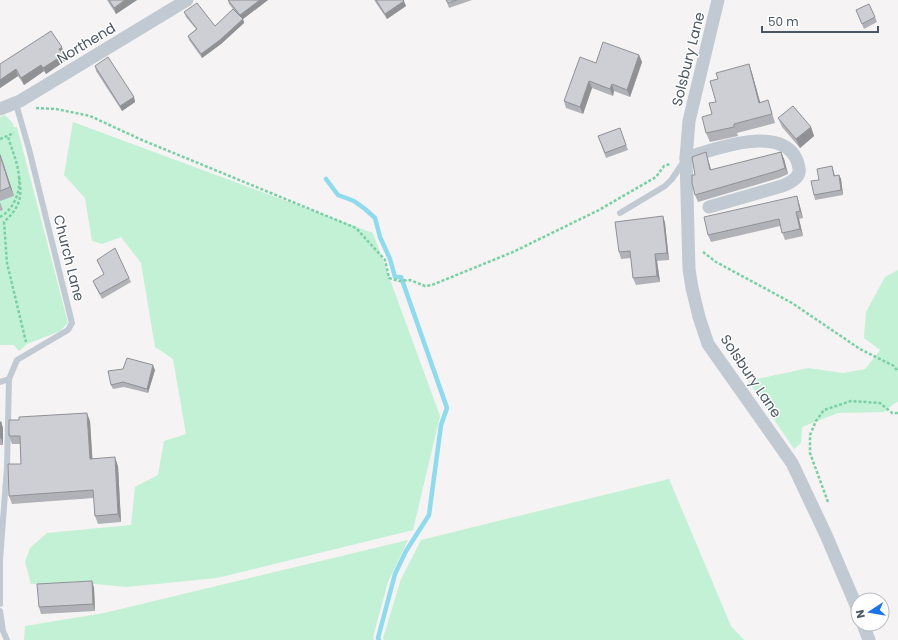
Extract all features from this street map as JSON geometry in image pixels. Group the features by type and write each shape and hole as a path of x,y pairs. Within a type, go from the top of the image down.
{"street":[{"name":"Solsbury Lane","path":"718,0 689,121 686,158 689,269 699,317 708,344 792,463 826,535 850,592"},
{"name":"Northend","path":"0,109 16,104 185,1"},
{"path":"686,158 733,144 758,141 777,142 789,149 798,162 800,171 794,182 709,206"}],"lane":[{"name":"Church Lane","path":"0,604 0,560 7,466 10,379 17,360 68,330 72,323 29,149 16,104"},
{"path":"620,213 665,186 672,179 686,158"},
{"path":"0,382 10,379"},
{"path":"0,611 3,631 7,640"}],"path":[{"path":"56,109 90,116 142,140 356,228 384,260 390,278 399,281 410,280 426,286 432,285 514,252 605,206 656,177 664,166"},
{"path":"0,140 14,134 16,127"},
{"path":"8,137 19,177 21,199 13,214 4,222 7,263 26,344"},
{"path":"0,217 7,213 16,198 19,177"},
{"path":"700,251 716,262 792,303 860,349 894,366 898,372"},
{"path":"828,503 810,453 810,435 816,421 824,410 851,401 880,403 892,413 898,413"}],"green space":[{"path":"5,115 12,122 14,127 17,127 68,323 60,331 27,344 19,351 14,345 0,345 0,117"},
{"path":"73,122 373,233 440,416 413,530 217,578 126,587 96,584 31,584 25,562 30,548 47,533 131,525 135,487 158,475 164,441 186,434 173,359 155,347 141,263 121,237 102,244 92,241 85,198 64,175"},
{"path":"898,270 898,402 884,412 838,413 802,427 801,443 794,449 748,381 808,368 843,373 865,369 880,350 864,338 866,312 885,277"},
{"path":"669,479 731,626 744,640 384,640 383,638 401,579 421,540"},
{"path":"408,540 388,582 373,637 374,640 24,640 25,626 104,613"}],"building":[{"path":"109,0 125,0 114,8"},
{"path":"228,0 260,0 240,15"},
{"path":"376,0 403,0 404,1 385,14"},
{"path":"446,0 457,0 448,3"},
{"path":"197,3 215,26 233,9 243,19 220,40 201,54 188,36 197,29 184,12"},
{"path":"869,4 875,17 862,24 856,10"},
{"path":"51,31 62,47 59,49 63,55 43,68 41,65 21,78 16,69 0,80 0,64"},
{"path":"603,42 639,55 627,90 612,84 610,89 589,81 580,107 564,101 580,57 596,63"},
{"path":"108,57 134,97 120,106 95,66"},
{"path":"749,64 759,103 768,100 772,114 734,124 734,127 706,133 702,117 712,114 709,103 716,102 710,81 718,79 716,73"},
{"path":"793,106 811,127 796,139 778,118"},
{"path":"620,128 626,145 605,153 598,136"},
{"path":"706,152 710,170 781,152 785,168 695,195 692,183 692,175 695,175 692,157"},
{"path":"0,155 10,187 0,191"},
{"path":"832,166 834,176 839,175 841,190 814,195 811,181 819,180 817,169"},
{"path":"797,196 800,211 796,212 800,229 782,233 779,219 708,235 704,217"},
{"path":"663,216 667,253 655,254 657,276 633,278 630,251 619,252 615,222"},
{"path":"115,248 129,278 100,294 93,281 104,274 97,260"},
{"path":"127,358 153,365 147,389 123,382 111,385 108,371 123,369"},
{"path":"87,413 90,459 115,457 118,514 95,516 93,490 9,496 8,464 21,464 20,436 9,436 9,420 19,420 19,417"},
{"path":"1,422 1,438 0,438"},
{"path":"92,581 93,604 39,607 37,584"}],"waterway":[{"path":"326,179 338,195 354,201 375,218 380,237 390,259 395,277 401,277 447,408 441,425 429,515 406,551 395,574 378,638 379,640"}]}
